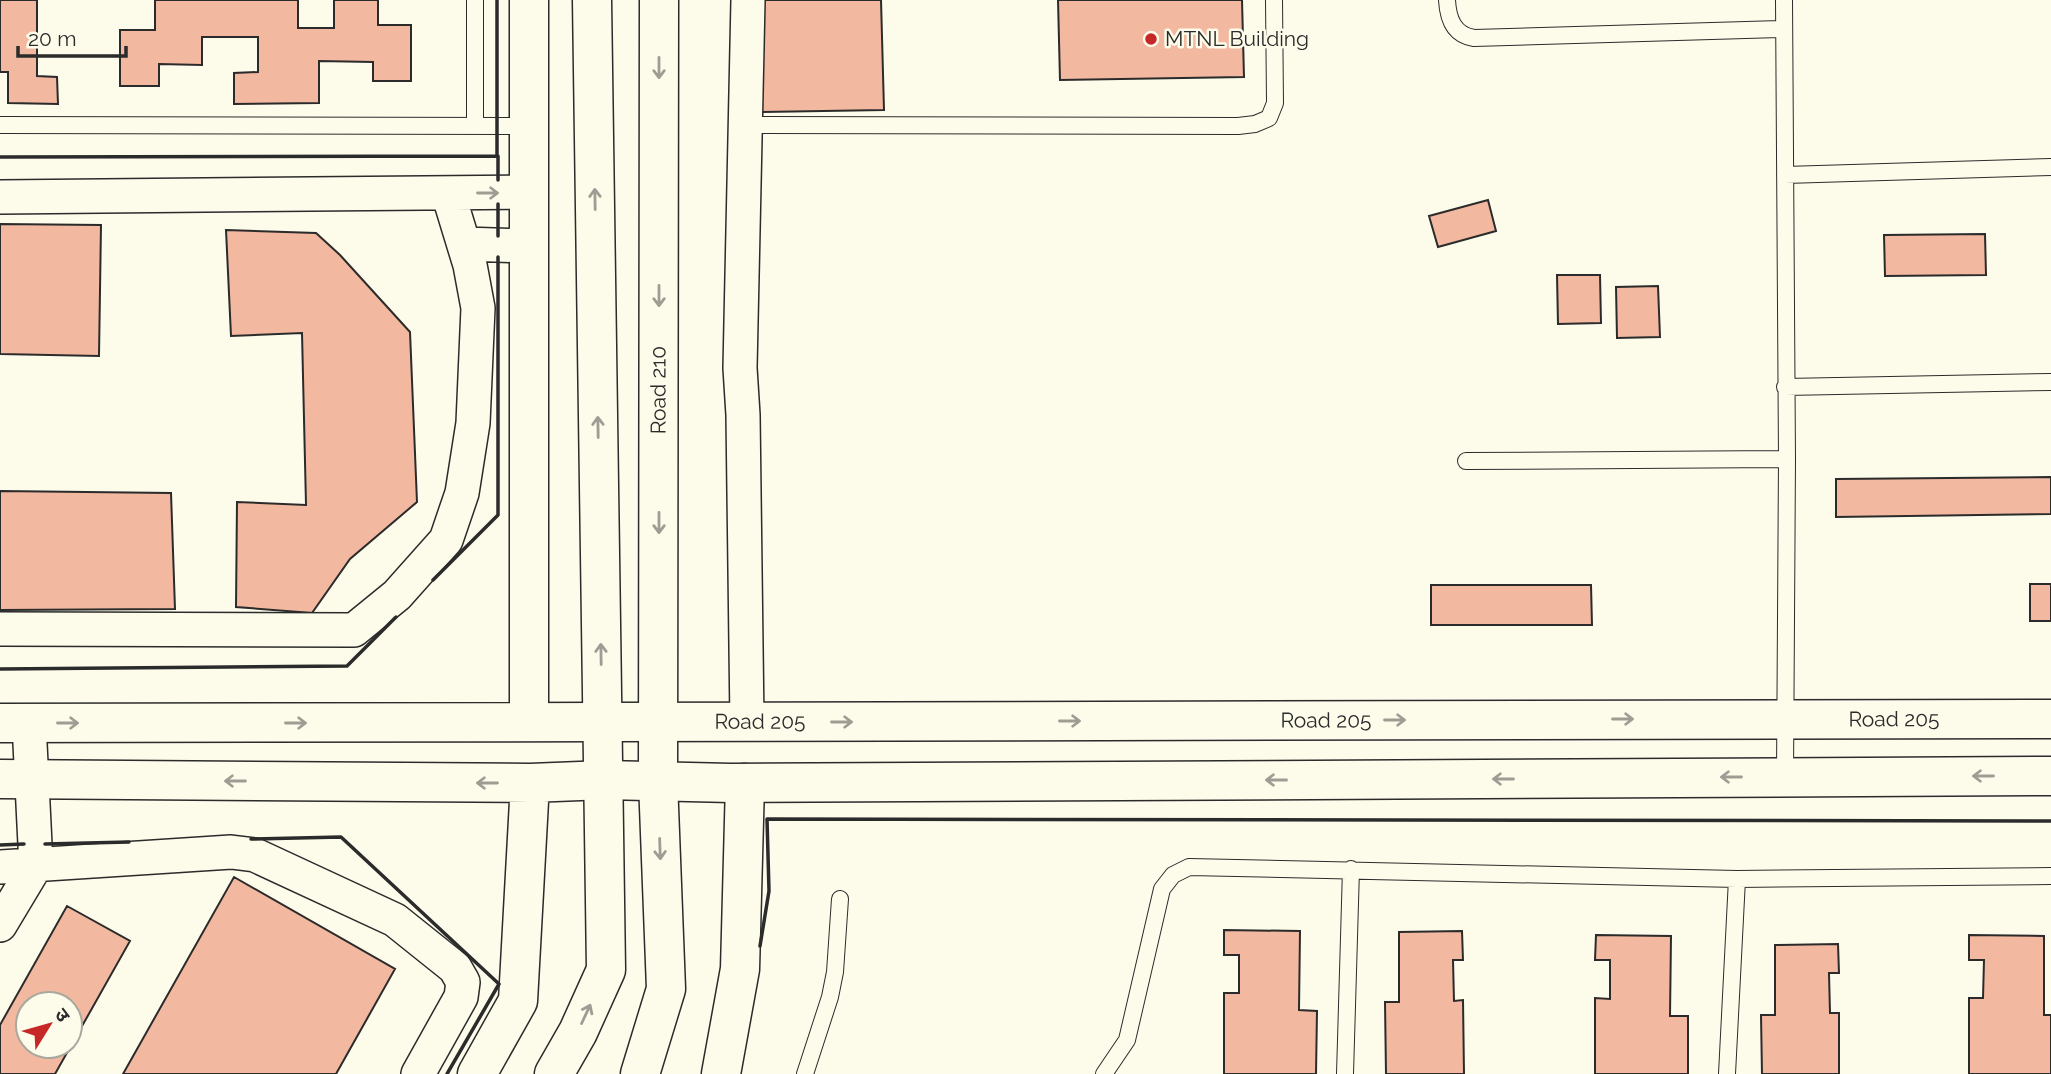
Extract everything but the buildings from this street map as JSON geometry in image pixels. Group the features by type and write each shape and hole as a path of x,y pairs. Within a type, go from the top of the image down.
{"main road":[{"path":"529,0 529,722"},
{"path":"554,1074 578,1032 606,971 592,0"},
{"name":"Road 210","path":"640,1074 666,989 658,781 659,0"},
{"name":"Road 205","path":"14,723 2051,719"},
{"path":"16,779 530,783 604,780 745,783 2051,776"},
{"path":"477,1074 518,1001 530,783"},
{"path":"721,1074 740,969 745,783"}],"street":[{"path":"747,723 740,368 748,0"},
{"path":"0,197 529,192"},
{"path":"0,629 354,630 397,595 446,540 462,493 473,423 478,308 470,265 448,193"},
{"path":"464,244 529,246"},
{"path":"0,925 36,865 16,779 14,723"},
{"path":"0,867 231,852 255,856 394,919 455,968 463,982 461,996 418,1074"}],"lane":[{"path":"475,0 475,126"},
{"path":"745,125 1255,124 1269,118 1275,103 1273,0"},
{"path":"1447,0 1451,21 1456,30 1464,37 1474,38 1784,29"},
{"path":"1784,0 1787,459 1785,777"},
{"path":"0,125 529,126"},
{"path":"1785,175 2051,167"},
{"path":"1785,387 2051,382"},
{"path":"1466,461 1787,459"},
{"path":"1104,1074 1128,1040 1162,889 1172,875 1189,867 1737,879 2051,876"},
{"path":"1345,1074 1351,869"},
{"path":"1727,1074 1737,879"},
{"path":"805,1074 830,997 835,972 839,899"}],"wall":[{"path":"497,0 497,156"},
{"path":"0,157 498,156 498,180"},
{"path":"498,204 498,236"},
{"path":"433,580 498,515 498,257"},
{"path":"0,669 347,666 396,617"},
{"path":"760,946 769,891 767,819 2051,821"},
{"path":"251,839 341,837 499,984 447,1074"},
{"path":"45,844 129,842"},
{"path":"0,845 24,844"}],"place":[{"name":"MTNL Building","path":"1151,39"}]}
